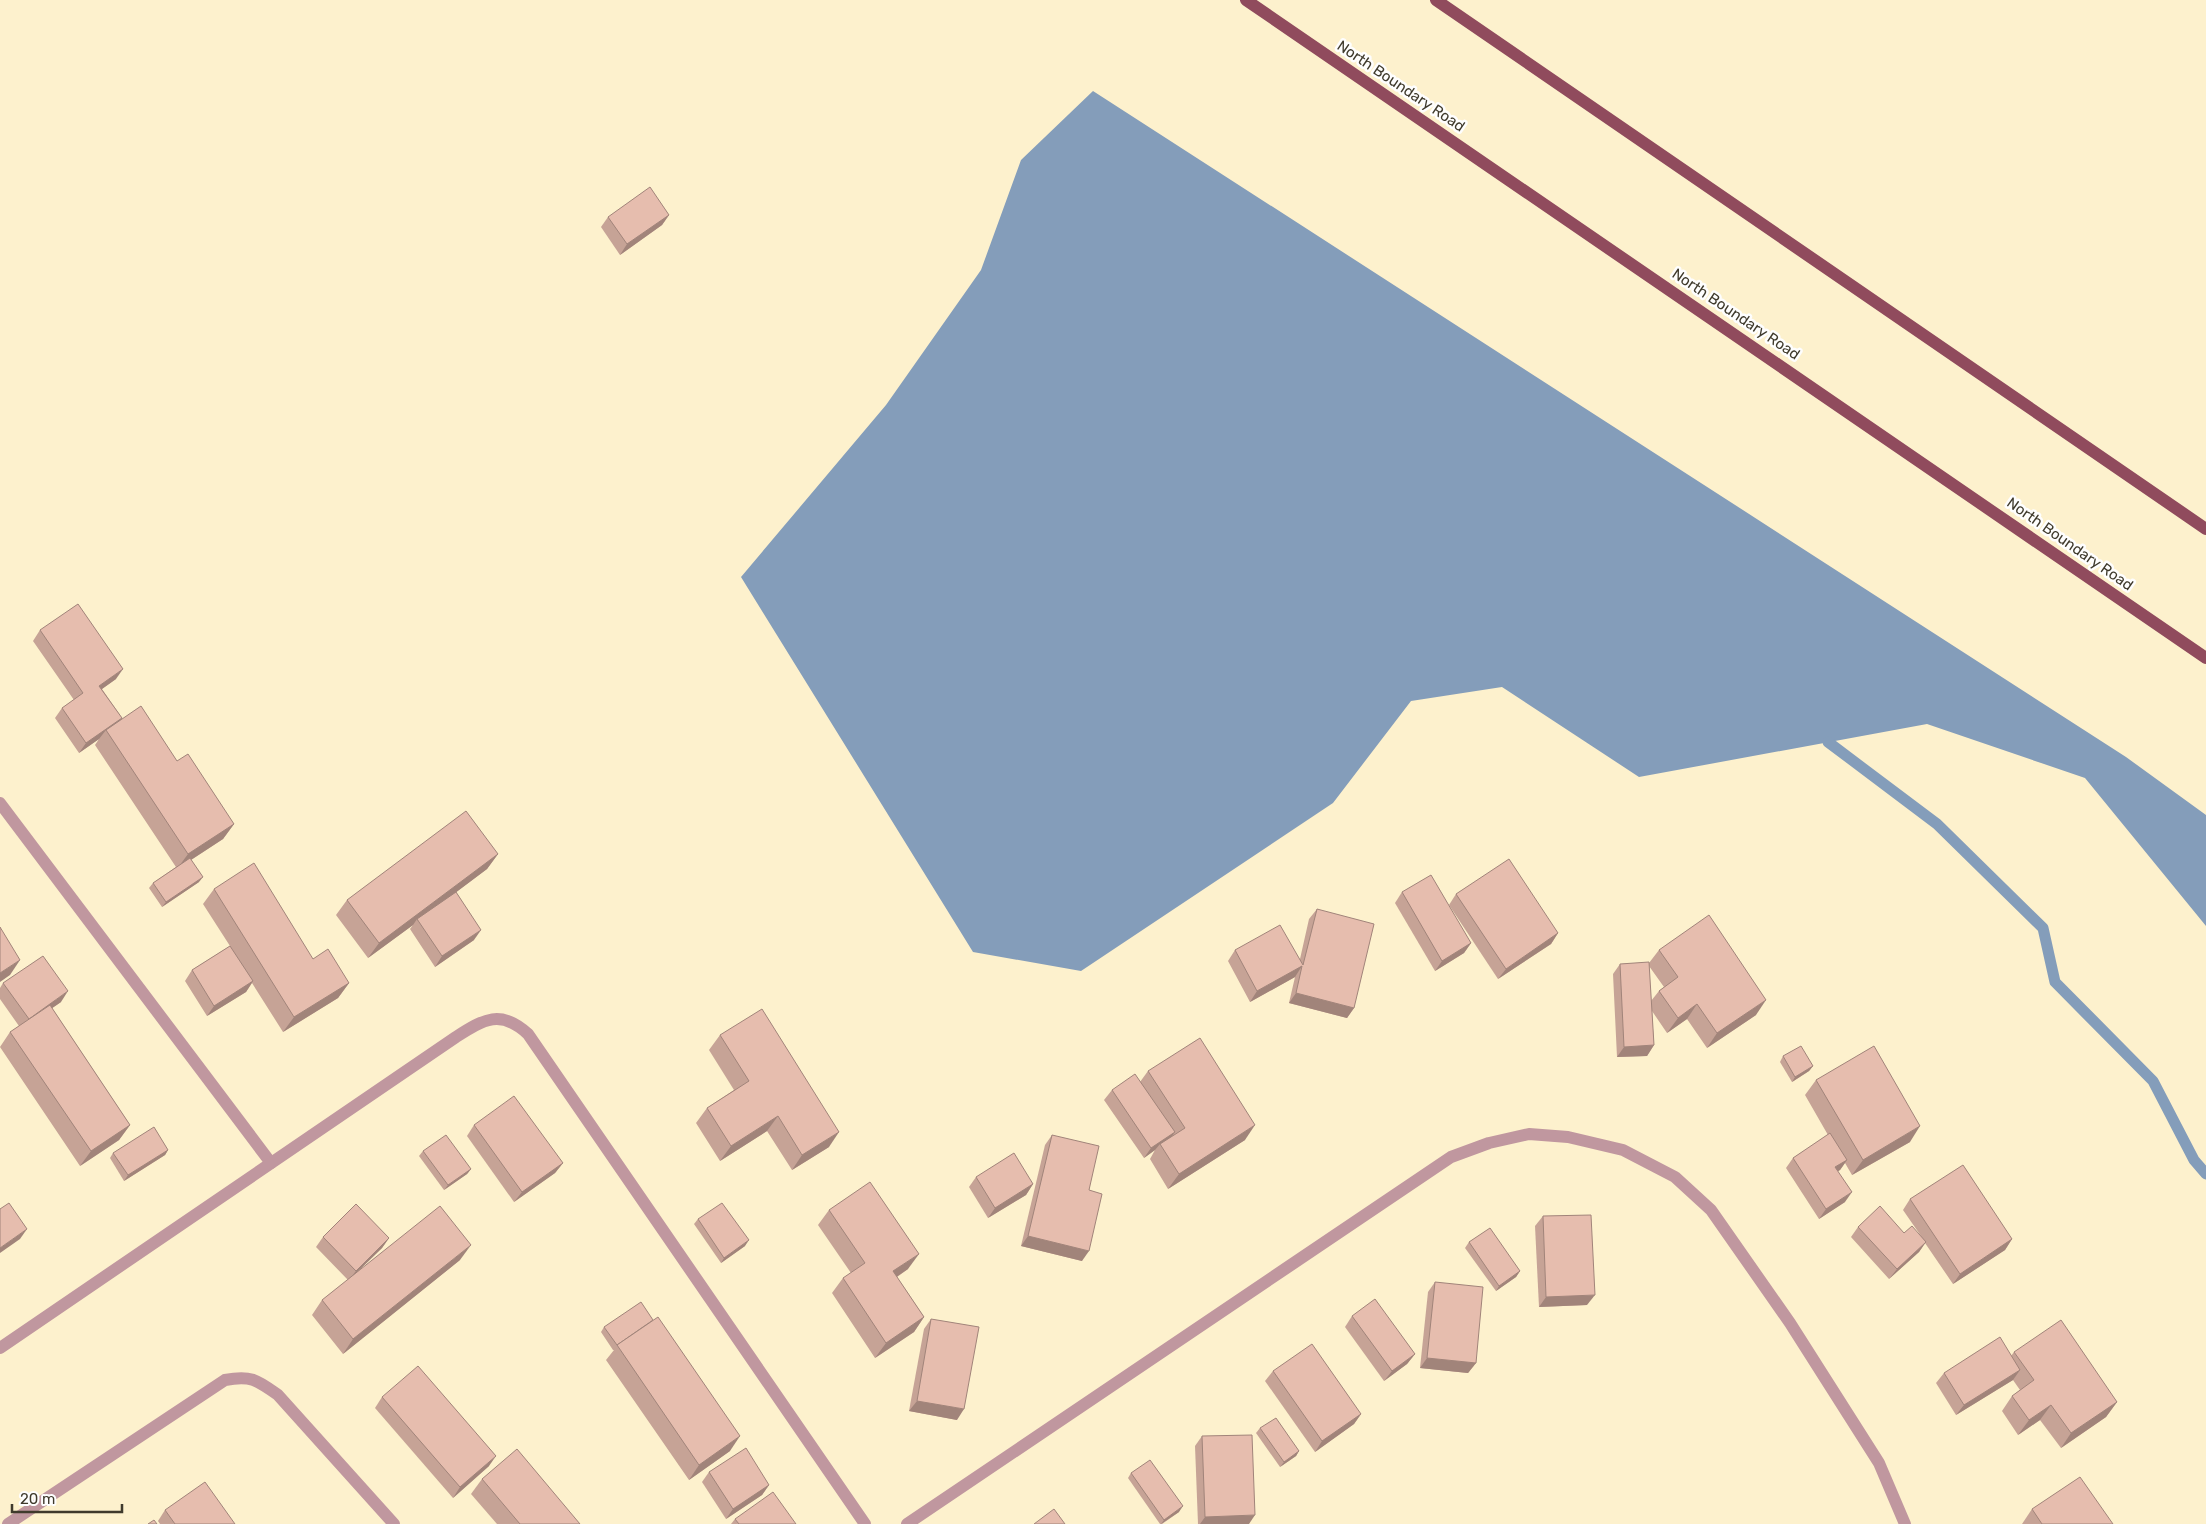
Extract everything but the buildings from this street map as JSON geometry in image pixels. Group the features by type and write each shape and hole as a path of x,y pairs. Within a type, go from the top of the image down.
{"main road":[{"name":"North Boundary Road","path":"1246,0 2206,658"},
{"path":"1436,0 2206,529"}],"street":[{"path":"0,803 271,1163"},
{"path":"0,1348 473,1026 502,1019 516,1023 528,1034 865,1524"},
{"path":"907,1524 1451,1157 1489,1143 1529,1134 1568,1137 1623,1150 1676,1177 1711,1210 1790,1323 1879,1463 1905,1524"},
{"path":"8,1524 225,1380 243,1377 257,1380 278,1394 394,1524"}],"water":[{"path":"1093,91 2126,757 2206,815 2206,926 2085,778 1927,724 1639,777 1502,687 1411,701 1333,803 1081,971 973,952 741,577 886,405 981,270 1021,160"}],"waterway":[{"path":"1828,742 1937,824 2043,928 2055,982 2153,1081 2194,1160 2206,1174"}]}
